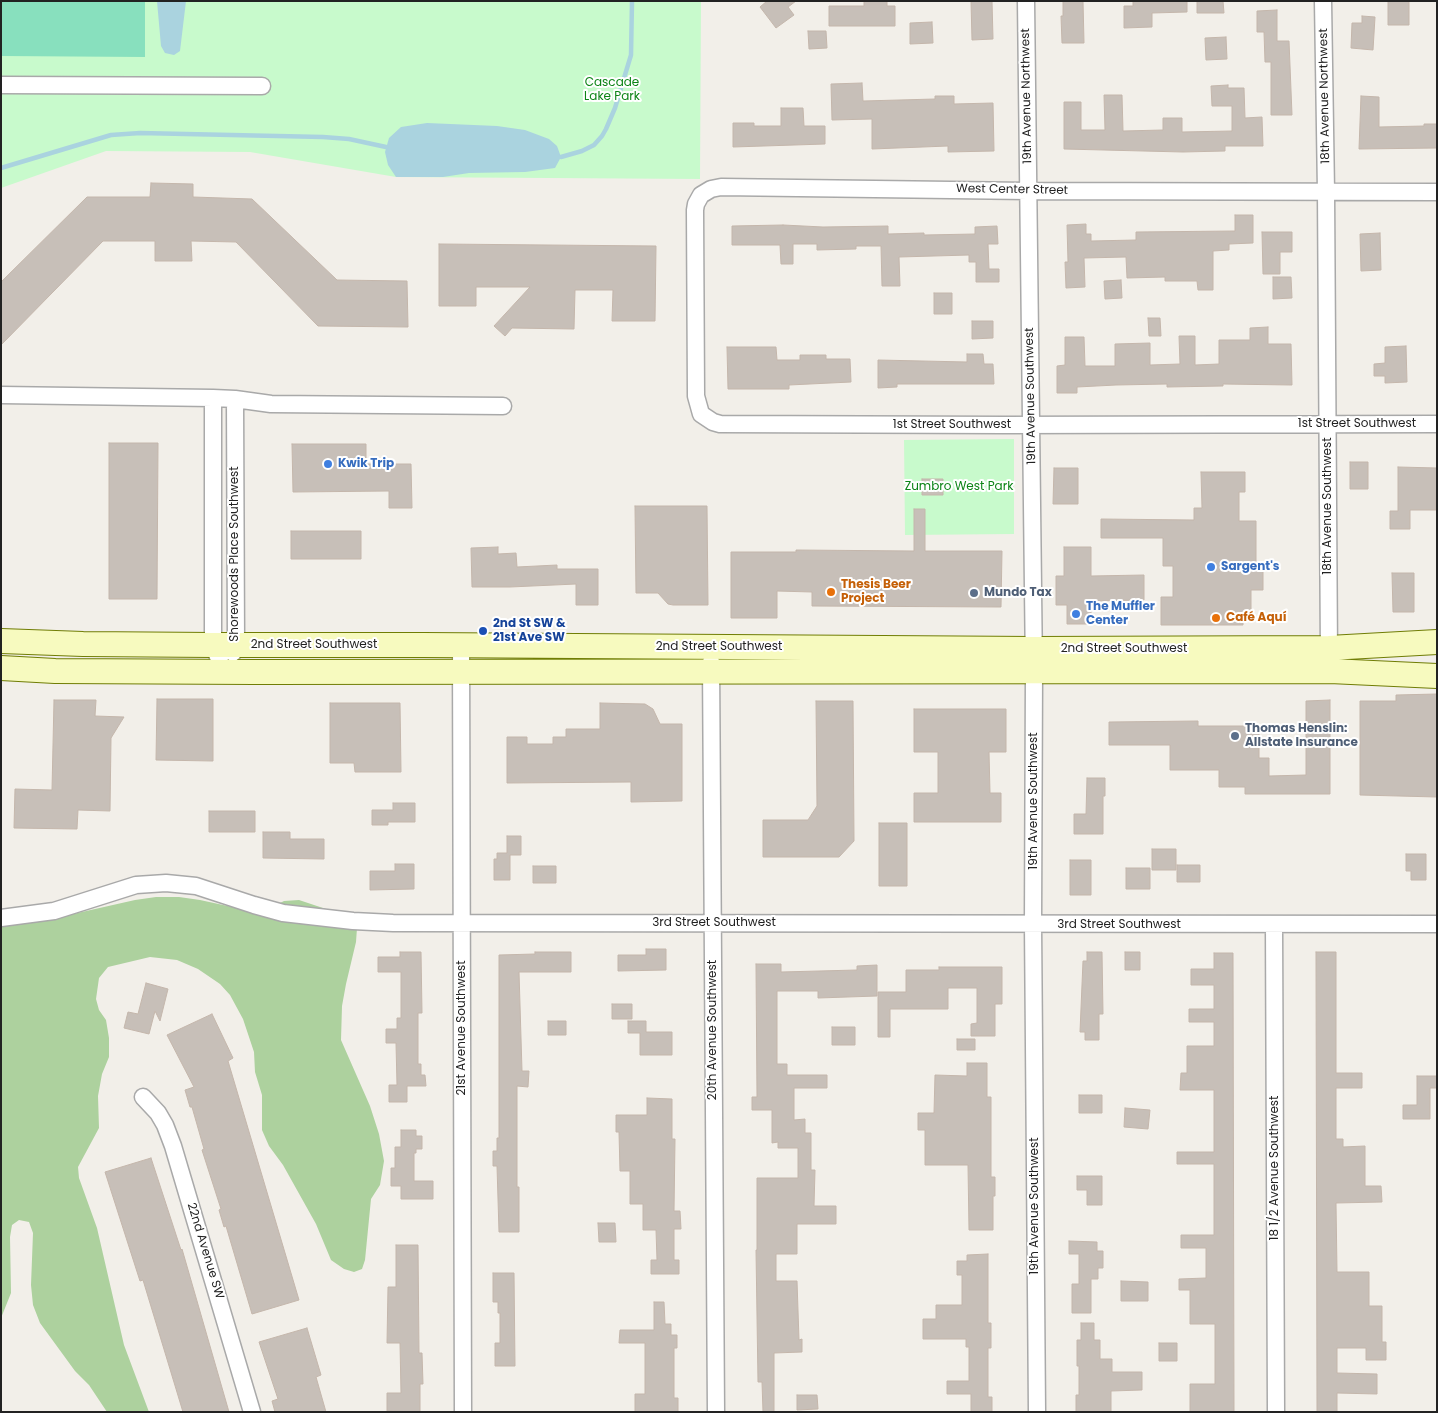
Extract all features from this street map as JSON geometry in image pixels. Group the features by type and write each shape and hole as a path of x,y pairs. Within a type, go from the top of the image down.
{"main road":[{"name":"2nd Street Southwest","path":"1,640 83,644 225,646 460,645 710,648 1034,660 1329,660 1437,676"},
{"name":"2nd Street Southwest","path":"1329,660 1437,642"},
{"name":"2nd Street Southwest","path":"1,668 55,671 711,672 1034,660"}],"street":[{"name":"19th Avenue Northwest","path":"1026,1 1028,191"},
{"name":"18th Avenue Northwest","path":"1323,1 1326,192"},
{"path":"1,85 262,86"},
{"name":"West Center Street","path":"695,305 695,210 698,199 711,189 721,187 1028,191 1437,192"},
{"name":"19th Avenue Southwest","path":"1028,191 1034,660 1033,924 1037,1412"},
{"name":"18th Avenue Southwest","path":"1326,192 1329,660"},
{"name":"1st Street Southwest","path":"695,305 696,396 701,414 720,424 1437,424"},
{"path":"1,396 213,398 272,404 503,406"},
{"name":"Shorewoods Place Southwest","path":"213,398 225,646"},
{"name":"Shorewoods Place Southwest","path":"224,671 235,399"},
{"name":"21st Avenue Southwest","path":"460,645 463,1412"},
{"name":"20th Avenue Southwest","path":"710,648 716,1412"},
{"name":"3rd Street Southwest","path":"1,918 54,911 128,887 166,882 196,886 266,909 309,916 393,923 1437,924"},
{"name":"18 1/2 Avenue Southwest","path":"1274,925 1276,1412"},
{"name":"22nd Avenue SW","path":"143,1097 158,1113 173,1146 252,1412"}],"green space":[{"name":"Cascade Lake Park","path":"1,1 701,1 700,179 396,177 250,152 106,151 1,188"},
{"path":"1,1 145,1 145,57 1,56"},
{"name":"Zumbro West Park","path":"1014,439 1014,534 905,535 904,440"},
{"path":"156,897 179,897 200,900 260,913 284,901 299,900 347,916 357,928 356,942 342,1006 341,1040 370,1106 379,1134 384,1161 380,1185 371,1199 365,1260 362,1269 354,1272 344,1269 331,1260 316,1224 283,1165 269,1146 262,1130 262,1095 255,1072 254,1052 243,1019 230,995 220,984 198,969 177,960 150,957 108,967 99,978 96,999 99,1010 106,1020 109,1038 109,1057 102,1074 98,1096 99,1128 78,1167 79,1178 97,1228 124,1345 149,1412 107,1412 89,1385 75,1371 40,1323 33,1305 31,1285 33,1233 29,1222 19,1220 12,1225 10,1237 11,1293 1,1318 1,927 42,921"}],"water":[{"path":"157,1 186,1 180,51 174,55 165,53 161,46"},
{"path":"427,123 497,126 525,130 549,139 557,146 561,157 555,168 525,172 469,173 443,177 396,177 388,165 385,152 389,138 401,127"}],"building":[{"path":"767,1 796,1 788,7 794,15 776,28 760,7"},
{"path":"864,1 887,1 887,6 895,6 895,26 829,26 829,6 864,6"},
{"path":"971,1 992,1 993,39 972,40"},
{"path":"1063,1 1083,1 1084,43 1062,43 1061,16 1063,16"},
{"path":"1133,1 1187,1 1187,12 1152,13 1152,27 1124,28 1124,6 1133,6"},
{"path":"1197,1 1223,1 1224,13 1197,13"},
{"path":"1388,1 1409,1 1409,25 1388,25"},
{"path":"1277,10 1277,41 1289,41 1292,115 1271,115 1271,62 1265,62 1264,32 1257,32 1257,11"},
{"path":"1362,16 1375,17 1373,50 1351,48 1352,23 1362,23"},
{"path":"932,22 933,43 910,44 910,23"},
{"path":"808,31 826,31 827,48 809,49"},
{"path":"1226,37 1227,59 1206,60 1205,38"},
{"path":"862,83 863,101 935,99 935,96 954,96 954,104 993,103 994,151 948,152 948,146 872,149 872,119 832,120 831,84"},
{"path":"1228,85 1228,88 1244,88 1245,118 1262,117 1263,146 1225,146 1225,151 1183,152 1064,149 1064,102 1081,102 1081,130 1105,130 1104,95 1122,95 1123,131 1163,130 1163,118 1182,118 1182,132 1232,131 1232,106 1212,106 1211,86"},
{"path":"1361,96 1379,97 1379,127 1437,124 1437,148 1359,149"},
{"path":"781,108 803,108 804,126 825,126 825,144 733,147 733,123 754,123 754,126 781,126"},
{"path":"151,183 193,184 193,197 252,199 337,280 407,281 408,327 318,326 236,242 191,241 192,261 155,261 155,241 103,241 1,345 1,282 87,197 150,197"},
{"path":"1235,215 1253,215 1253,243 1229,244 1229,250 1213,251 1213,290 1198,290 1197,281 1165,281 1165,277 1127,278 1126,257 1084,258 1085,287 1066,288 1065,262 1068,262 1067,225 1086,224 1086,234 1091,234 1091,241 1136,240 1136,232 1235,231"},
{"path":"783,225 823,227 888,226 888,234 924,233 924,235 975,234 975,227 997,226 998,244 988,244 989,269 999,269 999,282 976,282 976,262 969,262 969,255 899,257 900,286 882,286 881,246 856,246 856,249 817,250 817,244 793,244 793,264 781,264 780,245 732,245 732,226"},
{"path":"1262,232 1292,232 1292,252 1280,252 1280,274 1263,274"},
{"path":"1380,233 1381,270 1361,271 1360,234"},
{"path":"439,244 656,246 655,321 612,321 613,290 575,290 574,329 512,328 505,336 494,326 530,287 476,287 476,306 439,306"},
{"path":"1273,277 1291,277 1292,298 1273,299"},
{"path":"1121,280 1122,298 1105,299 1104,281"},
{"path":"934,293 952,293 952,314 934,314"},
{"path":"1148,318 1160,318 1161,336 1149,336"},
{"path":"972,321 993,321 993,338 972,339"},
{"path":"1268,327 1268,344 1291,344 1292,385 1223,384 1223,386 1167,387 1167,384 1116,385 1077,387 1077,393 1057,393 1057,366 1065,365 1065,337 1084,337 1085,366 1115,366 1115,344 1150,343 1150,365 1180,364 1179,336 1195,336 1195,365 1219,364 1219,340 1250,340 1250,328"},
{"path":"1406,346 1407,382 1385,383 1385,376 1374,376 1374,364 1385,363 1385,347"},
{"path":"727,347 776,347 777,360 800,360 800,355 826,355 826,359 850,359 851,382 789,385 789,389 728,389"},
{"path":"967,354 983,354 984,364 993,364 994,384 897,384 897,387 878,388 878,360 967,362"},
{"path":"109,443 158,443 157,599 109,599"},
{"path":"292,444 366,444 366,464 411,464 412,508 389,508 389,491 293,492"},
{"path":"1350,462 1368,462 1368,489 1350,489"},
{"path":"1398,467 1437,468 1436,510 1410,510 1410,529 1390,529 1390,511 1398,511"},
{"path":"1054,468 1078,468 1078,504 1053,504"},
{"name":"Sargent's","path":"1201,472 1245,472 1245,492 1239,492 1239,521 1256,521 1256,568 1263,568 1263,590 1251,590 1251,617 1243,617 1243,625 1161,625 1161,597 1173,597 1173,566 1163,566 1163,538 1101,538 1101,519 1194,520 1194,508 1202,508"},
{"path":"922,479 943,479 943,495 922,495"},
{"path":"635,506 707,506 708,605 673,605 668,604 658,593 636,593"},
{"path":"914,509 925,509 925,551 1002,551 1001,607 812,606 812,592 777,591 777,618 731,618 731,552 796,552 796,550 914,551"},
{"path":"291,531 361,531 361,559 291,559"},
{"path":"498,547 498,554 516,553 517,567 557,565 557,569 598,569 598,605 576,605 576,584 472,587 471,548"},
{"path":"1064,547 1091,547 1091,576 1144,575 1144,600 1091,601 1091,624 1067,624 1067,605 1056,605 1056,576 1064,576"},
{"path":"1392,573 1414,573 1414,612 1393,612"},
{"path":"1437,694 1437,797 1360,795 1360,701 1396,701 1396,695"},
{"path":"157,699 213,699 213,761 156,760"},
{"path":"54,700 96,700 95,716 124,717 111,738 110,811 78,810 77,829 14,828 15,789 52,790"},
{"path":"1330,700 1330,794 1245,794 1245,787 1219,787 1219,770 1170,770 1170,745 1109,745 1109,722 1198,721 1198,726 1259,726 1259,758 1269,758 1269,776 1306,775 1306,701"},
{"path":"816,701 853,701 854,841 839,857 763,857 763,820 808,820 817,806"},
{"path":"330,703 400,703 401,772 355,772 354,763 330,763"},
{"path":"600,703 645,704 653,709 660,724 682,724 682,801 631,802 631,782 507,783 507,737 527,737 527,744 553,744 553,737 566,737 566,729 600,729"},
{"path":"914,709 1006,709 1006,752 989,752 990,793 1001,793 1001,822 914,822 914,793 938,793 938,752 914,752"},
{"path":"1087,778 1105,778 1103,834 1074,834 1074,814 1086,814"},
{"path":"393,803 415,803 415,822 388,822 388,825 372,825 372,810 393,810"},
{"path":"209,811 255,811 255,832 209,832"},
{"path":"879,823 907,823 907,886 879,886"},
{"path":"263,832 290,832 290,839 324,839 324,859 263,858"},
{"path":"507,836 521,836 521,855 510,855 510,880 494,880 494,859 497,859 497,853 507,853"},
{"path":"1152,849 1176,849 1176,870 1152,870"},
{"path":"1406,854 1426,854 1426,880 1411,880 1411,871 1406,871"},
{"path":"1070,860 1091,860 1091,895 1070,895"},
{"path":"395,864 414,864 414,889 370,890 370,871 395,871"},
{"path":"1177,865 1200,865 1200,882 1177,882"},
{"path":"533,866 556,866 556,883 533,883"},
{"path":"1126,868 1150,868 1150,889 1126,889"},
{"path":"646,949 666,949 666,970 618,971 618,955 646,955"},
{"path":"400,952 421,952 422,1013 418,1013 418,1064 421,1064 421,1075 425,1075 426,1086 407,1086 407,1102 389,1102 389,1085 397,1085 396,1043 386,1043 386,1029 397,1029 397,1018 401,1018 401,972 378,972 378,957 400,957"},
{"path":"535,952 571,952 571,972 519,972 522,1071 529,1071 528,1087 517,1086 519,1232 499,1232 497,1166 493,1166 493,1151 497,1151 497,1138 499,1138 499,955 535,954"},
{"path":"1087,952 1102,952 1103,1014 1099,1014 1099,1040 1085,1040 1085,1032 1080,1032 1083,961 1087,961"},
{"path":"1125,952 1140,952 1140,970 1125,970"},
{"path":"1316,952 1336,952 1336,1073 1362,1073 1362,1088 1336,1088 1336,1139 1343,1139 1343,1147 1365,1146 1365,1186 1381,1186 1382,1202 1336,1203 1337,1272 1369,1272 1369,1306 1382,1306 1382,1342 1386,1342 1386,1360 1366,1360 1366,1348 1337,1348 1337,1373 1377,1374 1377,1394 1337,1393 1337,1412 1317,1412"},
{"path":"1214,953 1233,953 1234,1412 1190,1412 1190,1384 1215,1384 1215,1324 1190,1324 1190,1290 1179,1290 1179,1279 1206,1278 1206,1248 1181,1248 1181,1235 1214,1235 1214,1164 1177,1164 1177,1152 1214,1152 1214,1090 1180,1090 1181,1073 1187,1073 1187,1046 1214,1046 1214,1022 1189,1022 1189,1009 1214,1009 1214,985 1191,985 1191,969 1214,969"},
{"path":"756,964 781,964 781,972 857,970 857,966 877,965 877,996 818,998 818,991 777,991 777,1064 787,1064 787,1075 827,1075 827,1088 794,1088 794,1120 805,1119 805,1133 811,1133 811,1170 815,1170 814,1206 836,1206 836,1224 797,1224 797,1254 776,1254 776,1281 797,1281 799,1340 802,1339 802,1352 774,1353 774,1412 763,1412 762,1382 758,1382 757,1178 798,1178 798,1148 778,1148 778,1142 772,1143 772,1110 752,1110 752,1097 757,1097"},
{"path":"939,967 1002,967 1002,1004 995,1004 995,1036 971,1036 971,1024 977,1023 977,988 948,988 948,1009 890,1009 890,1037 878,1037 878,992 906,992 906,970 939,970"},
{"path":"146,983 168,989 160,1021 155,1011 149,1034 124,1028 128,1012 138,1014"},
{"path":"612,1004 632,1004 632,1019 612,1019"},
{"path":"212,1014 233,1058 228,1061 299,1300 252,1314 226,1226 224,1227 219,1210 221,1209 202,1150 204,1149 185,1090 194,1087 167,1035"},
{"path":"548,1021 566,1021 566,1035 548,1035"},
{"path":"628,1021 646,1021 646,1032 672,1032 672,1055 640,1055 640,1033 628,1033"},
{"path":"832,1027 855,1027 855,1045 832,1045"},
{"path":"957,1039 975,1039 975,1050 957,1050"},
{"path":"967,1063 987,1063 987,1097 991,1097 991,1177 995,1177 993,1230 969,1230 968,1165 925,1165 925,1130 918,1130 918,1113 934,1113 935,1075 967,1076"},
{"path":"1417,1076 1437,1076 1437,1088 1430,1088 1430,1119 1403,1119 1403,1105 1417,1105"},
{"path":"1079,1095 1102,1095 1102,1113 1079,1113"},
{"path":"647,1098 672,1099 672,1139 675,1139 674,1211 680,1211 681,1229 674,1229 674,1260 679,1260 679,1274 651,1274 651,1260 657,1260 656,1230 643,1230 643,1204 630,1204 630,1171 620,1171 619,1132 616,1132 616,1115 647,1115"},
{"path":"1125,1108 1150,1110 1148,1129 1124,1127"},
{"path":"401,1130 416,1130 416,1136 422,1136 422,1149 416,1149 416,1153 414,1153 414,1181 433,1181 433,1199 401,1199 401,1186 391,1186 391,1168 395,1168 395,1147 401,1147"},
{"path":"151,1158 182,1249 229,1412 183,1412 143,1280 140,1281 105,1172"},
{"path":"1077,1176 1102,1176 1102,1205 1087,1205 1087,1190 1077,1190"},
{"path":"598,1223 615,1223 616,1242 599,1242"},
{"path":"1069,1241 1097,1242 1097,1251 1103,1251 1103,1268 1098,1268 1098,1279 1091,1279 1091,1313 1072,1313 1072,1284 1079,1284 1079,1254 1069,1254"},
{"path":"396,1245 418,1245 419,1353 422,1353 423,1384 420,1384 420,1412 387,1411 387,1393 401,1393 400,1343 387,1343 388,1287 396,1287"},
{"path":"988,1254 988,1323 991,1323 991,1348 988,1348 988,1397 992,1397 992,1412 971,1412 971,1394 947,1394 947,1381 969,1381 969,1347 966,1347 966,1339 923,1339 923,1319 936,1319 936,1305 962,1305 962,1275 957,1275 957,1261 967,1261 967,1255"},
{"path":"493,1273 514,1273 515,1366 495,1366 495,1343 500,1343 500,1313 498,1313 498,1302 493,1302"},
{"path":"1121,1281 1148,1282 1148,1301 1121,1301"},
{"path":"654,1302 664,1302 665,1324 671,1324 671,1335 677,1335 677,1348 674,1348 674,1398 678,1398 678,1412 635,1412 635,1394 645,1394 645,1343 619,1343 620,1330 654,1330"},
{"path":"1081,1323 1094,1323 1094,1340 1100,1340 1100,1359 1112,1359 1112,1372 1142,1372 1142,1390 1111,1391 1111,1412 1076,1412 1076,1395 1079,1395 1077,1340 1081,1340"},
{"path":"307,1328 321,1375 316,1377 326,1412 275,1412 272,1401 278,1399 259,1342"},
{"path":"1159,1343 1177,1343 1177,1361 1159,1361"},
{"path":"797,1395 817,1395 818,1409 797,1410"}],"waterway":[{"path":"561,157 582,151 594,145 606,129 615,108 631,55 632,1"},
{"path":"1,168 111,135 140,133 323,137 349,139 386,147"}],"place":[{"name":"Kwik Trip","path":"328,464"},
{"name":"Sargent's","path":"1211,567"},
{"name":"Thesis Beer Project","path":"831,592"},
{"name":"Mundo Tax","path":"974,593"},
{"name":"The Muffler Center","path":"1076,614"},
{"name":"Café Aquí","path":"1216,618"},
{"name":"2nd St SW & 21st Ave SW","path":"483,631"},
{"name":"Thomas Henslin: Allstate Insurance","path":"1235,736"}]}
